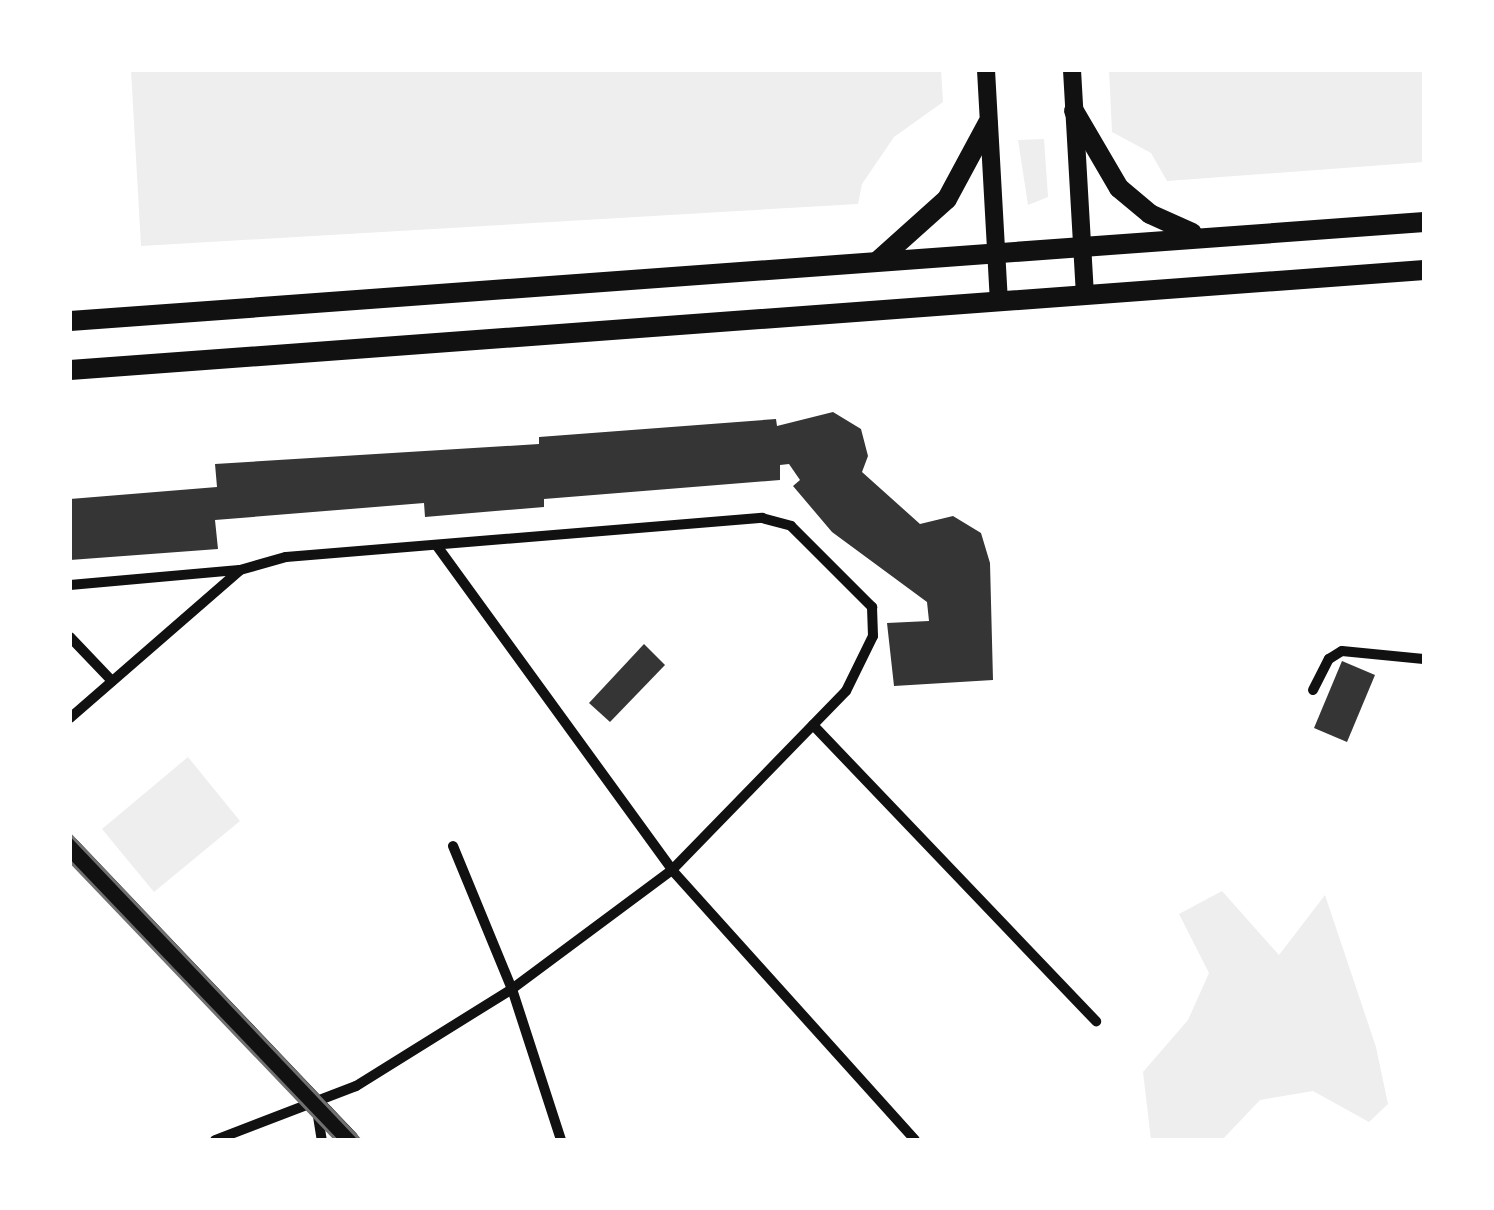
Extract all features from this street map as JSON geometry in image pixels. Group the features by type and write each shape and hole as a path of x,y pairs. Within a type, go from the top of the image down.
{"main road":[{"path":"986,70 999,300"},
{"path":"1072,70 1085,294"},
{"path":"1074,111 1108,176 1132,202 1198,236"},
{"path":"879,260 946,199 988,123"},
{"path":"70,320 1424,222"},
{"path":"70,370 1424,270"},
{"path":"70,847 349,1140"}],"street":[{"path":"70,585 240,570 286,557 762,518 792,526 862,591 874,616 853,682 672,870 512,989 356,1086 214,1140"},
{"path":"437,546 672,870 915,1140"},
{"path":"70,718 240,570"},
{"path":"70,637 112,681"},
{"path":"1313,690 1329,659 1342,651 1424,659"},
{"path":"813,726 1096,1020"},
{"path":"453,846 512,989 561,1140"},
{"path":"315,1104 322,1140"}],"shaded area":[{"path":"131,70 941,70 943,102 894,137 862,184 858,204 141,246"},
{"path":"1109,70 1424,70 1424,162 1167,181 1151,153 1112,132"},
{"path":"1044,139 1048,197 1028,205 1018,140"},
{"path":"188,757 240,821 154,892 102,829"},
{"path":"1222,891 1279,955 1325,895 1376,1047 1388,1104 1369,1122 1313,1091 1260,1100 1222,1140 1151,1140 1143,1072 1188,1020 1209,973 1179,914"}],"building":[{"path":"833,412 861,429 868,456 862,472 920,524 953,516 981,533 990,563 993,680 894,686 887,623 929,621 927,602 832,532 793,486 800,480 789,464 780,465 780,480 544,499 544,507 425,517 424,503 215,520 218,549 70,560 70,499 217,487 215,464 539,444 539,437 776,419 777,426"},
{"path":"644,644 665,665 610,722 589,703"},
{"path":"1342,661 1375,675 1347,742 1314,728"}],"tram line":[{"path":"70,834 360,1140"},
{"path":"70,861 337,1140"}]}
